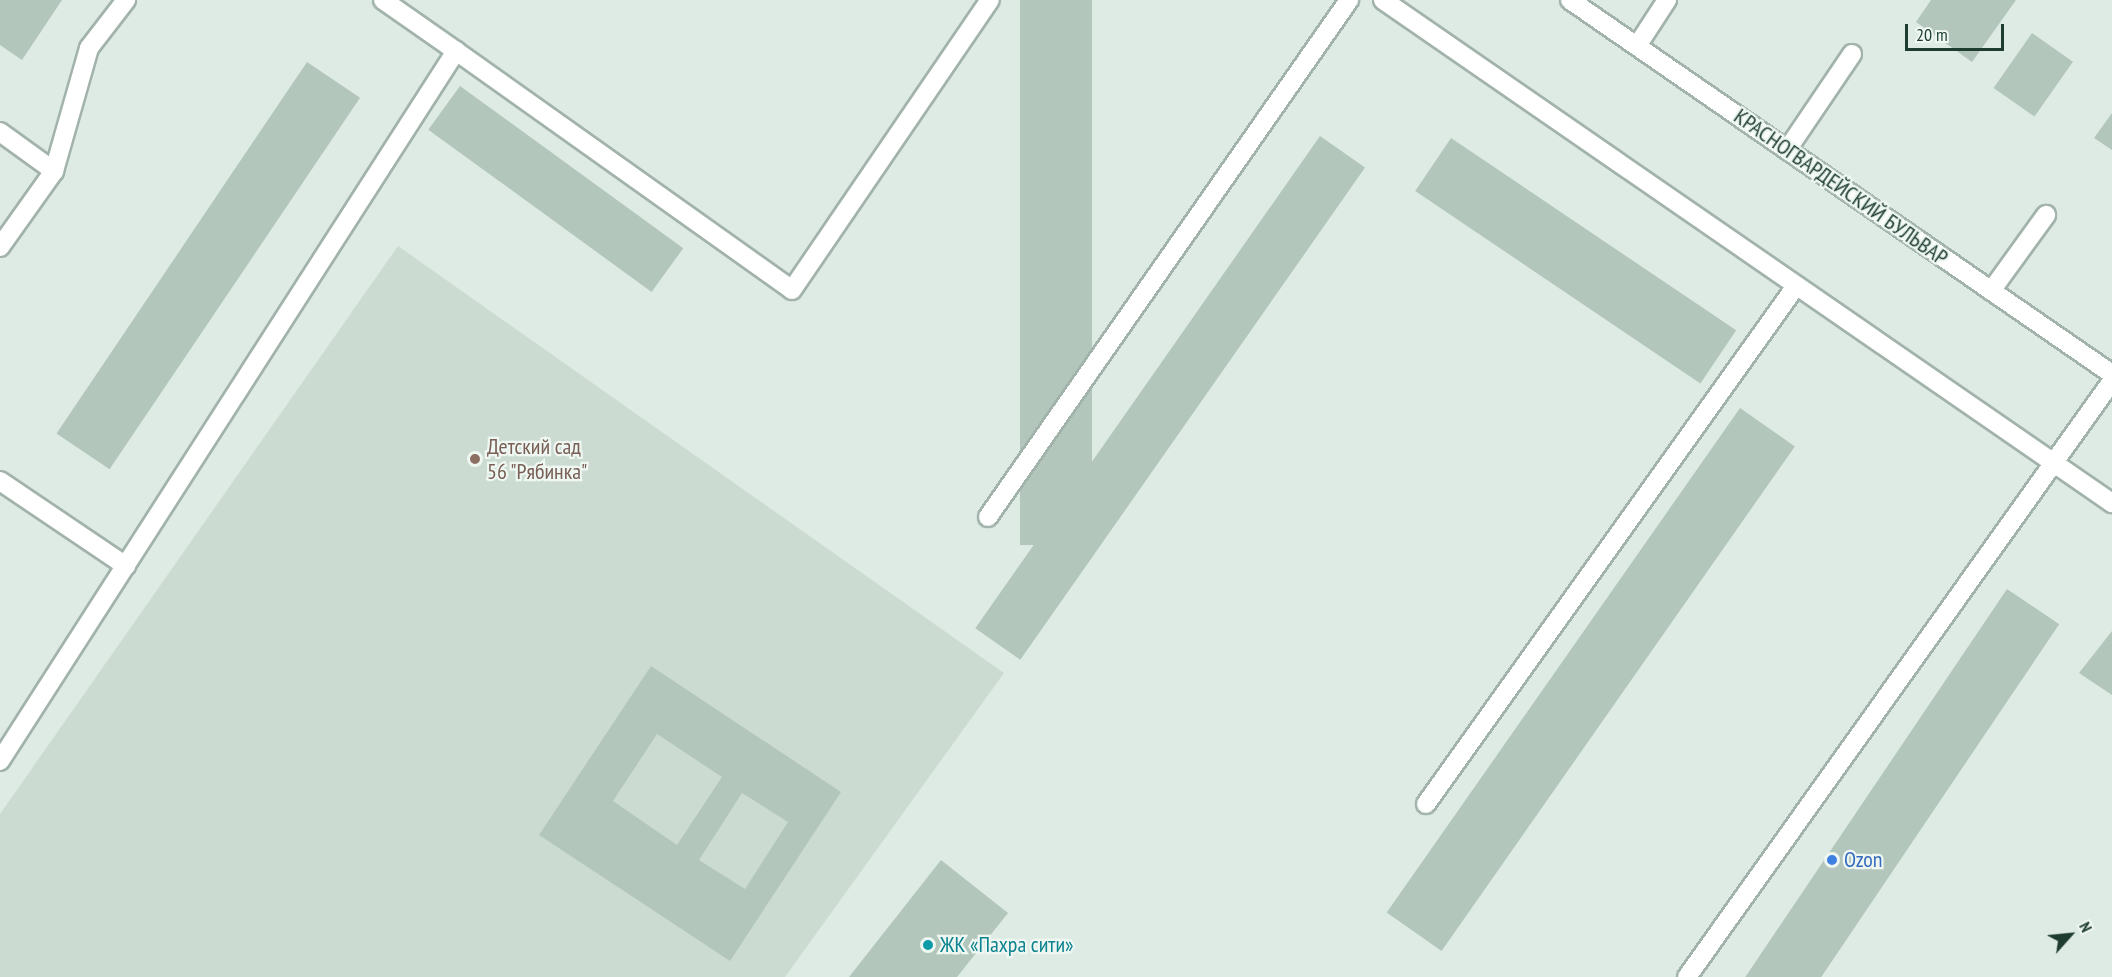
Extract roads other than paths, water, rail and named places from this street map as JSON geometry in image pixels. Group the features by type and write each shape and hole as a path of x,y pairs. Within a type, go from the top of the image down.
{"street":[{"path":"0,247 54,171 89,48 126,0"},
{"path":"383,0 792,290 990,0"},
{"path":"988,517 1349,0"},
{"path":"1383,0 2112,503"},
{"name":"КРАСНОГВАРДЕЙСКИЙ БУЛЬВАР","path":"1570,0 2112,374"},
{"path":"1637,46 1667,0"},
{"path":"0,761 456,51"},
{"path":"1787,150 1852,54"},
{"path":"0,132 54,171"},
{"path":"1990,291 2046,215"},
{"path":"1426,804 1796,286"},
{"path":"1687,977 2112,381"},
{"path":"0,481 126,566"}],"place":[{"name":"Детский сад 56 \"Рябинка\"","path":"475,459"},
{"name":"Ozon","path":"1832,860"},
{"name":"ЖК «Пахра сити»","path":"928,945"}]}
